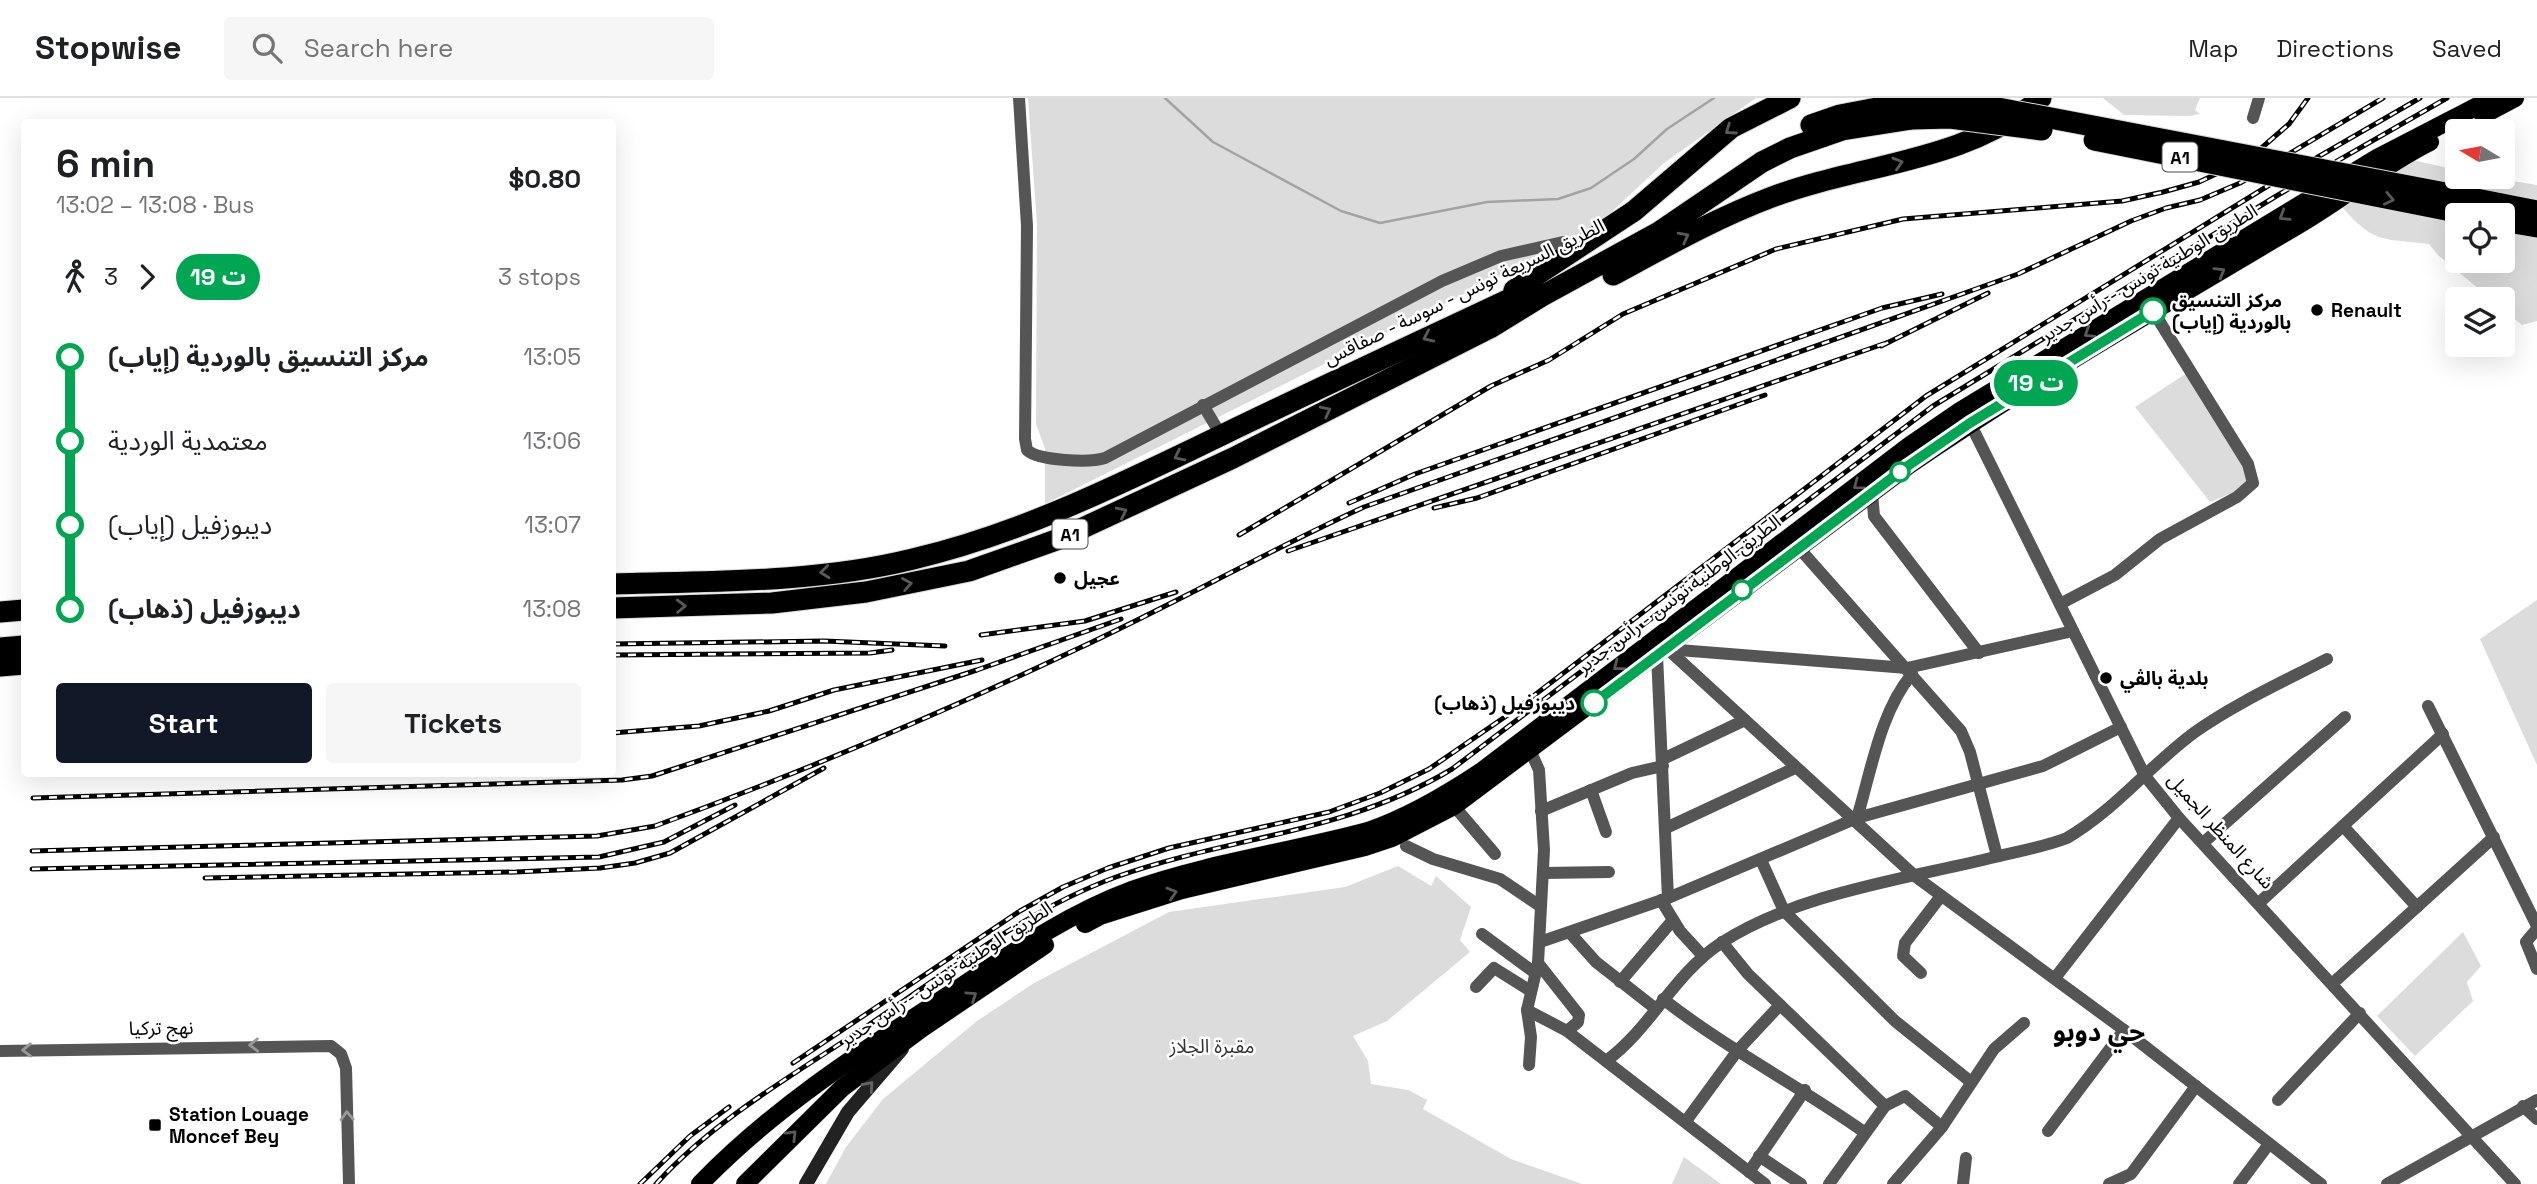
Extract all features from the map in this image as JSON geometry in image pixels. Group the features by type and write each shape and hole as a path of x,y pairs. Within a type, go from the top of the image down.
{"highway":[{"path":"1490,318 1541,270 1634,211 1731,128 1790,98"},
{"path":"1490,318 1510,324 1551,307 1711,223 1773,196 1890,166 1979,138 2014,121 2040,98"},
{"name":"الطريق السريعة تونس - سوسة - صفاقس","path":"616,608 772,603 866,592 969,571 1096,524 1490,318 1606,249 1755,151 1786,135 1840,115 1982,105 2448,202 2537,211"},
{"path":"2515,223 2537,227"},
{"name":"الطريق السريعة تونس - سوسة - صفاقس","path":"616,584 792,576 921,557 990,538 1057,513 1221,435 1490,318"},
{"path":"0,601 21,601"},
{"path":"0,611 21,610"},
{"path":"7,662 21,649"}],"main road":[{"name":"الطريق الوطنية تونس - رأس جدير","path":"700,1184 742,1143 827,1075 1016,949 1063,922 1100,903 1160,881 1322,843 1396,821 1445,796 1660,647 1798,547 1872,493 1966,417 2377,158 2493,98"},
{"name":"الطريق الوطنية تونس - رأس جدير","path":"745,1184 819,1108 921,1029 1035,950 1100,916 1182,890 1365,847 1392,838 1454,806 1530,750 1909,446 1966,417 2153,311 2346,197 2420,147 2515,98"},
{"path":"806,1184 848,1112 921,1029"}],"street":[{"path":"1019,98 1027,226 1027,450 1038,457 1098,460 1442,281 1501,256 1563,242"},
{"path":"2253,118 2259,98"},
{"path":"2060,604 2115,575 2160,539 2237,497 2253,483 2248,464 2153,311"},
{"path":"1203,405 1221,435"},
{"name":"شارع المنظر الجميل","path":"1966,417 2145,776 2179,818 2260,902 2515,1184"},
{"path":"1872,493 1874,516 1979,653"},
{"path":"1798,547 1961,731 1970,752 1976,785 1997,856"},
{"path":"1660,647 1910,671 2073,631"},
{"path":"1660,647 1745,720 1916,877 2124,1030 2321,1184"},
{"path":"1660,647 1666,828 1665,899 1673,920 1703,956"},
{"path":"1606,1061 1639,1032 1703,956 1723,942 1784,911 1843,893 2067,838 2095,820 2194,733 2221,715 2327,659"},
{"path":"1855,819 1889,714 1910,671"},
{"path":"2428,706 2537,928 2526,942 2537,969"},
{"path":"2203,843 2345,718"},
{"path":"1541,811 1663,763 1745,720"},
{"path":"1540,942 1665,899 1855,819 2043,766 2122,727"},
{"path":"2260,902 2443,734"},
{"path":"1529,1065 1531,1037 1527,1010 1540,942 1543,873 1539,770 1530,750"},
{"path":"1666,828 1795,768"},
{"path":"1591,790 1606,832"},
{"path":"1454,806 1495,854"},
{"path":"2055,978 2179,818"},
{"path":"2343,826 2417,907"},
{"path":"2333,983 2494,837"},
{"path":"1406,846 1433,859 1500,880 1540,906"},
{"path":"1761,860 1784,911 1895,1021 1971,1082"},
{"path":"1543,873 1609,872"},
{"path":"1921,973 1903,956 1905,943 1941,896"},
{"path":"1620,982 1673,920"},
{"path":"1570,933 1620,982 1805,1090 1864,1132"},
{"path":"1482,934 1536,968 1579,1015 1578,1022 1567,1031"},
{"path":"1723,942 1748,974 1885,1106"},
{"path":"1476,987 1494,968 1529,990"},
{"path":"1686,1121 1738,1050 1780,1004"},
{"path":"1527,1010 1567,1031 1765,1184"},
{"path":"2278,1100 2360,1013"},
{"path":"1893,1184 1942,1126 1994,1049 2024,1023"},
{"path":"2048,1131 2124,1030"},
{"name":"نهج تركيا","path":"0,1051 323,1044 336,1049 346,1068 349,1184"},
{"path":"2109,1184 2131,1174 2196,1086"},
{"path":"1749,1172 1805,1090"},
{"path":"1829,1184 1885,1106 1905,1096 1942,1126"},
{"path":"2387,1184 2409,1178 2472,1137 2537,1100"},
{"path":"2523,1107 2537,1119"},
{"path":"2239,1184 2269,1144"},
{"path":"1759,1156 1801,1184"},
{"path":"1963,1184 1966,1158"}],"green space":[{"path":"1028,98 1756,98 1664,163 1592,230 1045,504 1045,449 1036,424 1037,225"},
{"path":"2103,98 2200,98 2195,110 2200,114 2124,115"},
{"path":"2412,160 2445,167 2445,189 2515,189 2515,181 2537,185 2537,321 2522,325 2515,319 2515,287 2477,287 2460,273 2515,273 2515,203 2445,203 2445,261 2429,244 2379,237 2352,218 2340,205"},
{"path":"2190,371 2246,457 2247,481 2234,492 2210,502 2135,407"},
{"path":"2537,600 2537,765 2480,639"},
{"name":"مقبرة الجلاز","path":"1398,866 1431,886 1436,876 1471,907 1460,940 1470,952 1387,1021 1353,1036 1368,1061 1371,1084 1408,1090 1427,1100 1423,1109 1511,1159 1582,1184 826,1184 846,1147 883,1099 977,1021 1034,983 1169,912 1345,887"},
{"path":"2463,932 2481,966 2467,982 2473,1001 2415,1056 2377,1016"},
{"path":"1684,1157 1721,1184 1672,1184"}],"waterway":[{"path":"1165,98 1213,142 1341,211 1380,223 1487,202 1558,199 1591,188 1634,159 1667,129 1714,98"}],"railway":[{"path":"1239,535 1491,386 1549,360 1623,314 1776,249 1903,219 2122,201 2199,182 2250,158 2289,124 2308,98"},
{"path":"32,851 597,836 655,826 814,765 972,698 1111,633 1364,507 2018,274 2131,221 2166,208 2200,200 2240,183 2383,98"},
{"path":"793,1063 1020,911 1063,887 1108,868 1169,848 1329,812 1380,793 1429,769 1515,710 1926,396 2271,184 2420,98"},
{"path":"656,1184 704,1139 757,1099 987,944 1050,907 1116,877 1159,863 1287,832 1370,808 1411,791 1452,769 1933,406 2278,195 2447,98"},
{"path":"1881,346 1988,293"},
{"path":"1349,503 1415,474 1882,308 1942,294"},
{"path":"1288,551 1889,342"},
{"path":"1434,508 1477,498 1765,395"},
{"path":"981,635 1085,621 1176,592"},
{"path":"33,798 622,780 652,776 977,670 1121,619"},
{"path":"616,644 824,641 945,646"},
{"path":"616,655 870,653 892,650"},
{"path":"616,733 699,726 769,711 834,690 982,660"},
{"path":"205,878 516,872 600,868 635,863 670,853 824,768"},
{"path":"32,869 599,857 664,842 735,805"},
{"path":"640,1184 690,1136 729,1107"}],"bus line":[{"path":"1594,703 1909,465 1970,423 2153,311"}],"place":[{"name":"Renault","path":"2317,310"},
{"name":"مركز التنسيق بالوردية (إياب)","path":"2153,311"},
{"name":"عجيل","path":"1060,578"},
{"name":"بلدية بالڤي","path":"2106,678"},
{"name":"ديبوزفيل (ذهاب)","path":"1594,703"},
{"name":"Station Louage Moncef Bey","path":"155,1125"}],"district":[{"name":"حي دوبو","path":"2099,1032"}]}
